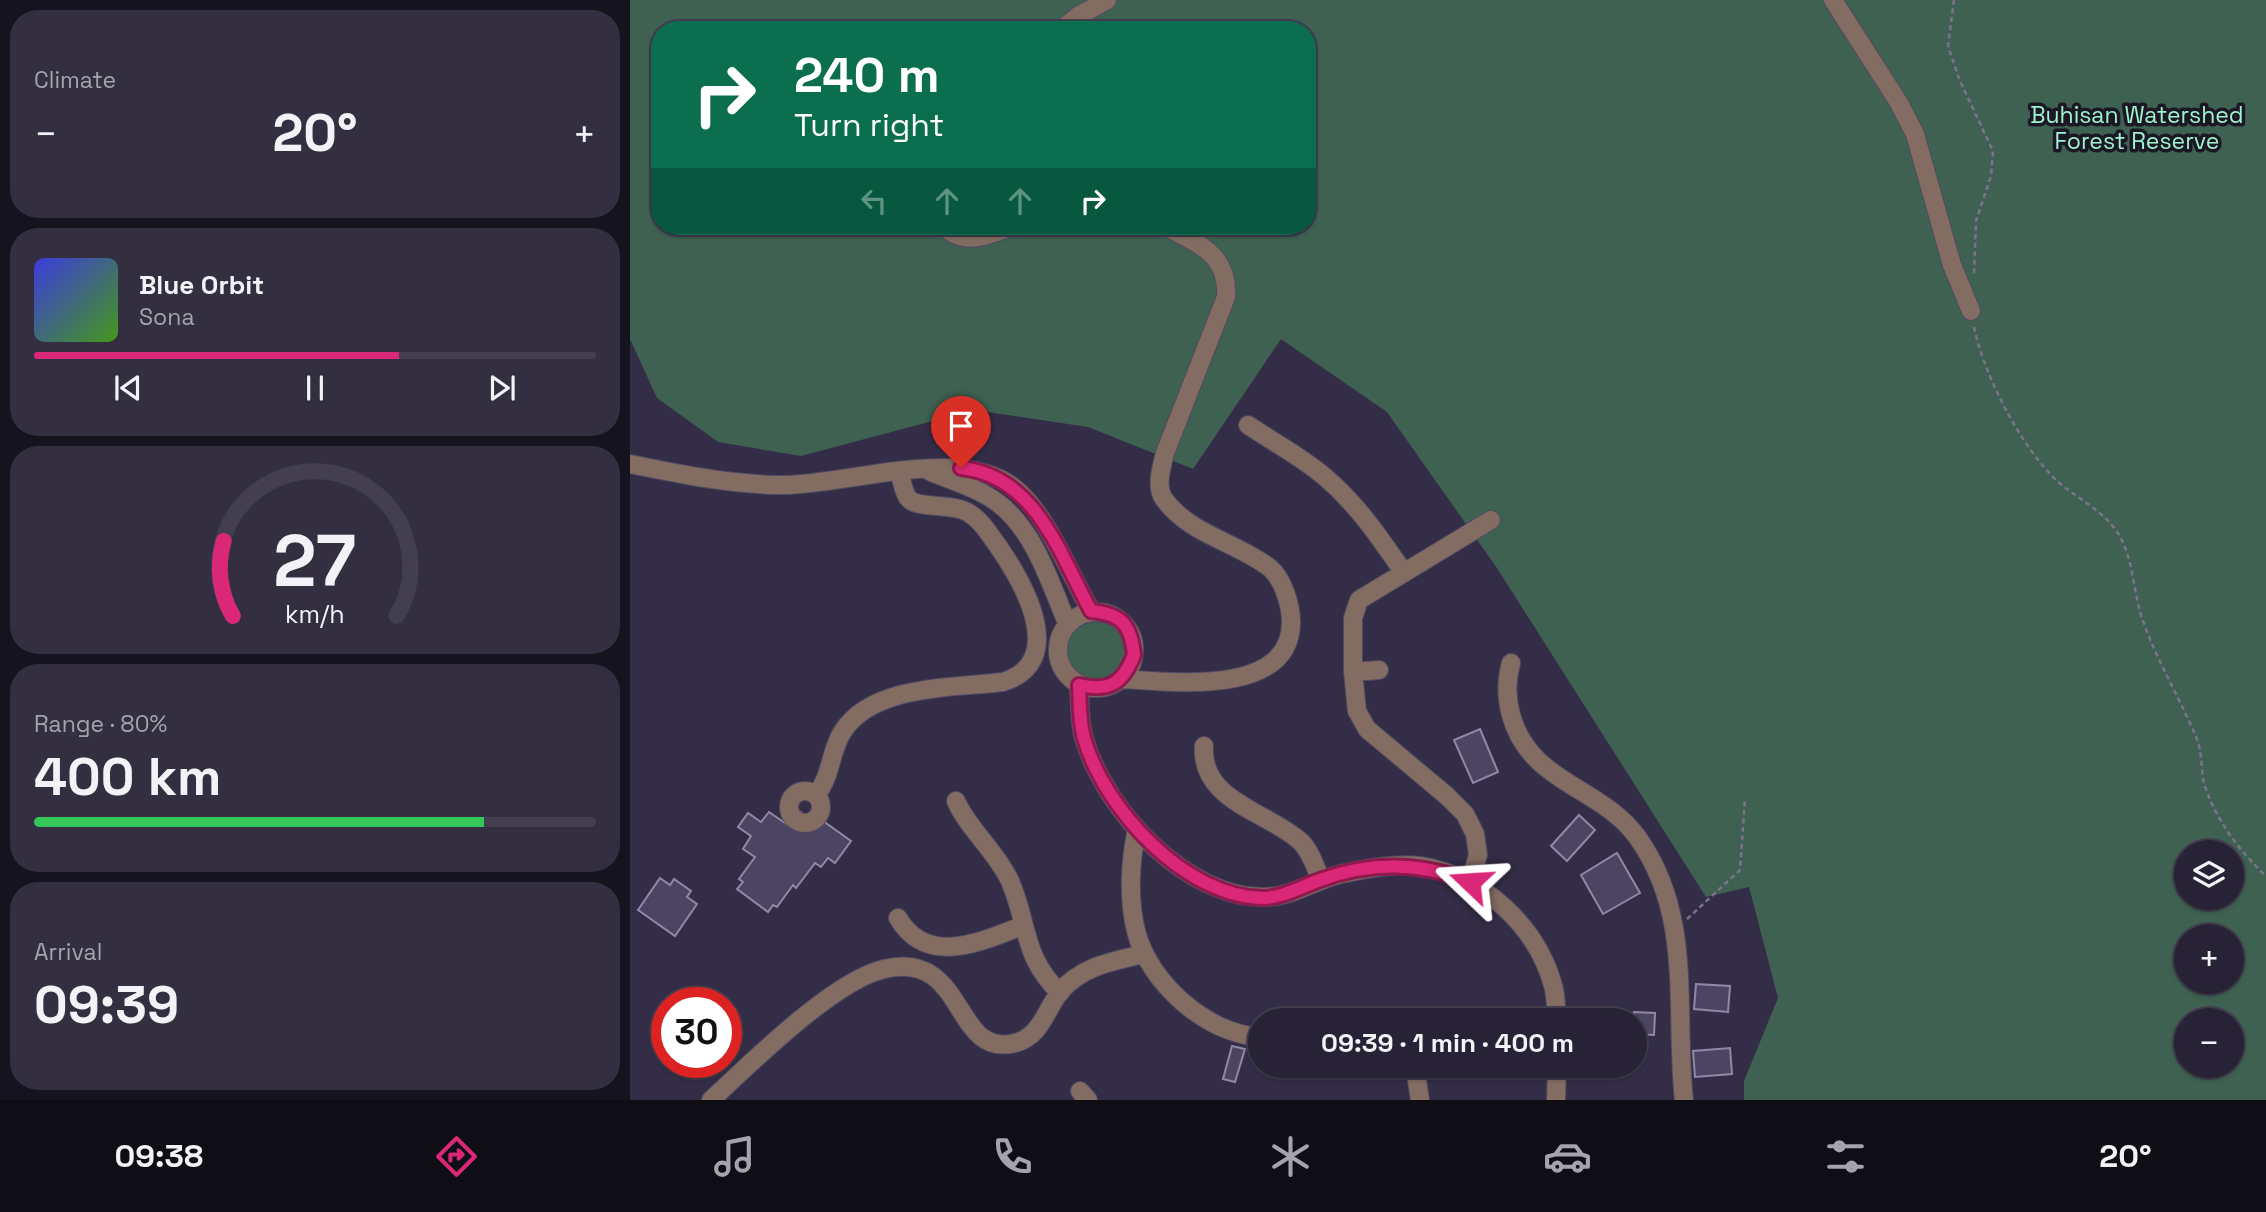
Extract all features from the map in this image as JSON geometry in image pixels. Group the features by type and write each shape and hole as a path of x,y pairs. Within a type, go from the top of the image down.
{"street":[{"path":"1072,21 1107,0"},
{"path":"1833,0 1899,103 1914,134 1952,265 1971,311"},
{"path":"959,235 966,239 989,235"},
{"path":"1122,679 1134,655 1133,638 1116,617 1091,611 1067,622 1059,639 1058,657 1061,666 1079,685 1101,688 1122,679 1169,682 1244,677 1259,673 1284,651 1291,633 1291,612 1282,585 1272,569 1205,533 1179,515 1162,497 1160,474 1165,453 1226,297 1227,280 1222,265 1203,247 1181,235"},
{"path":"1248,425 1323,475 1372,526 1404,573"},
{"path":"630,464 786,485 899,472 979,470 1019,491 1038,514 1091,611"},
{"path":"926,470 975,490 997,502 1015,518 1027,535 1067,622"},
{"path":"816,794 824,785 841,733 858,712 893,695 1003,682 1018,677 1033,656 1037,621 1030,600 1005,556 980,521 956,507 915,503 908,497 899,472"},
{"path":"1470,882 1478,855 1475,834 1465,814 1367,729 1357,712 1353,671 1353,618 1359,600 1491,520"},
{"path":"1511,663 1506,690 1516,732 1531,754 1548,772 1589,796 1636,835 1652,859 1667,890 1678,948 1680,1063 1684,1100"},
{"path":"1353,671 1379,670"},
{"path":"1079,685 1083,736 1112,799 1136,829 1185,871 1207,885 1237,894 1265,898 1287,894 1321,880 1381,868 1418,866 1444,872 1470,882 1501,904 1524,927 1542,958 1554,989 1556,1008"},
{"path":"1204,746 1203,759 1209,775 1226,794 1246,809 1297,839 1307,848 1321,880"},
{"path":"956,801 962,814 992,850 1010,882 1035,964 1043,977 1060,993"},
{"path":"1136,829 1131,868 1132,897 1136,930 1144,954 1184,1004 1223,1029 1248,1036"},
{"path":"898,918 906,932 918,940 947,946 972,945 1022,926"},
{"path":"711,1100 777,1040 865,975 886,968 921,969 937,977 952,995 979,1042 1012,1044 1027,1039 1037,1030 1060,993 1083,973 1099,964 1144,954"},
{"path":"1419,1078 1420,1100"},
{"path":"1541,1100 1556,1093"}],"path":[{"path":"1954,0 1948,46 1960,81 1993,151 1991,176 1976,221 1971,311 1978,346 2017,432 2035,459 2062,485 2098,511 2119,535 2143,621 2198,741 2204,781 2218,818 2253,864 2266,876"},
{"path":"1674,931 1740,870 1745,799"}],"green space":[{"name":"Buhisan Watershed Forest Reserve","path":"630,0 2266,0 2266,1100 1744,1100 1744,1081 1778,998 1749,887 1706,897 1497,568 1387,412 1281,339 1193,469 1088,427 974,410 801,456 718,442 657,398 630,339"},
{"path":"1090,622 1102,622 1121,635 1126,652 1124,664 1113,677 1102,682 1090,682 1071,669 1066,658 1066,646 1079,627"}],"building":[{"path":"1480,729 1498,772 1473,783 1454,740"},
{"path":"798,810 820,826 823,821 851,841 835,863 828,858 821,867 815,863 796,888 793,885 777,907 773,905 768,912 737,889 743,882 739,879 755,857 743,849 751,836 738,827 748,813 761,822 769,812 788,825"},
{"path":"1579,815 1595,830 1567,861 1551,846"},
{"path":"1617,853 1640,893 1603,914 1581,875"},
{"path":"660,878 670,885 674,879 691,891 687,897 697,904 675,936 638,910"},
{"path":"1696,984 1730,986 1728,1012 1694,1009"},
{"path":"1647,1013 1655,1013 1654,1035 1647,1035"},
{"path":"1232,1046 1245,1049 1235,1082 1223,1079"},
{"path":"1730,1048 1732,1074 1695,1077 1693,1051"}],"route":[{"path":"961,468 979,470 995,476 1019,491 1038,514 1091,611 1108,613 1129,629 1133,638 1134,655 1128,672 1122,679 1101,688 1079,685 1083,736 1112,799 1136,829 1185,871 1207,885 1237,894 1265,898 1287,894 1339,874 1403,866 1418,866 1444,872 1470,882"}]}
